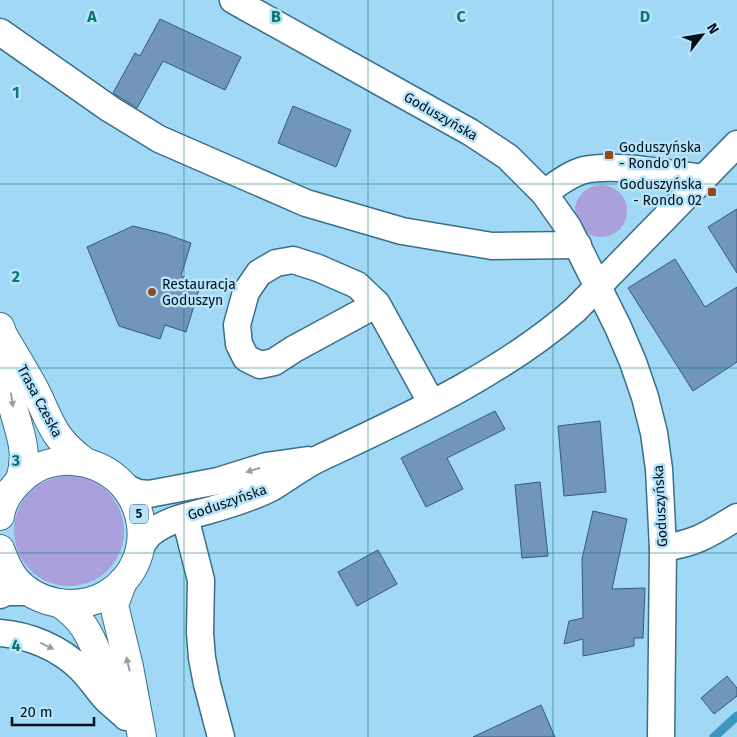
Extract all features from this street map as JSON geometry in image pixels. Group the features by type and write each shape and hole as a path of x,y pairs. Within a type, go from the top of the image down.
{"main road":[{"name":"Trasa Czeska","path":"2,331 36,392 57,436 67,449 84,461"},
{"name":"Trasa Czeska","path":"2,331 13,407 24,446 24,467 20,480"},
{"name":"5","path":"0,516 8,495 20,480 34,470 50,463 67,460 84,461 108,471 127,488 139,510 141,523 140,548 136,560 123,581 114,605 129,667 141,733"},
{"name":"5","path":"0,549 6,566 16,581 39,597 59,603 71,604 94,600 104,596 123,581"},
{"name":"5","path":"59,603 73,612 82,623 108,676 141,733"}],"street":[{"name":"Goduszyńska","path":"233,0 470,132 508,157 544,193 568,227 626,344 645,397 654,433 659,469 663,548 661,737"},
{"path":"0,32 110,109 159,139 306,202 402,231 492,246 578,245"},
{"name":"Goduszyńska","path":"140,548 149,535 158,528 184,516 231,504 270,488 318,458 432,402 521,353 550,331 598,287 737,144"},
{"path":"544,193 559,182 583,171 610,167 704,178"},
{"path":"377,304 294,349 274,362 260,365 246,358 239,344 237,325 246,292 259,273 276,262 293,260 318,268 357,285 377,304 432,402"},
{"name":"Goduszyńska","path":"127,488 138,493 148,494 218,481 266,466 318,458"},
{"path":"184,516 201,580 200,633 202,658 221,737"},
{"path":"663,548 683,545 701,539 737,517"},
{"path":"0,595 7,592 30,592"},
{"path":"0,633 29,638 65,656 81,668 107,700 141,733"}],"shaded area":[{"path":"596,185 606,185 616,189 623,196 627,211 623,226 616,233 606,237 596,237 586,233 579,226 575,216 575,206 579,196 586,189"},
{"path":"69,476 90,480 108,492 120,510 124,531 120,552 108,570 90,582 69,586 48,582 30,570 18,552 14,531 18,510 30,492 48,480"}],"building":[{"path":"160,19 241,57 225,90 163,61 137,108 113,93 135,53 140,56"},
{"path":"293,106 351,130 336,167 278,143"},
{"path":"737,209 737,273 708,227"},
{"name":"Restauracja Goduszyn","path":"133,226 166,234 191,243 181,276 201,283 186,332 165,325 160,339 119,326 87,247"},
{"path":"675,259 705,307 737,287 737,362 693,391 628,288"},
{"path":"495,411 505,429 447,458 463,489 426,507 401,458"},
{"path":"600,421 606,492 564,496 558,426"},
{"path":"540,482 548,556 522,558 515,485"},
{"path":"593,511 627,519 612,589 645,588 643,638 634,638 634,646 583,656 583,639 564,644 569,621 583,618 582,559"},
{"path":"378,550 397,584 357,606 338,572"},
{"path":"727,676 737,688 737,696 714,714 701,698"},
{"path":"541,705 555,737 473,737"}],"waterway":[{"path":"714,737 737,716"}],"place":[{"name":"Goduszyńska - Rondo 01","path":"609,155"},
{"name":"Goduszyńska - Rondo 02","path":"712,192"},
{"name":"Restauracja Goduszyn","path":"152,292"}]}
